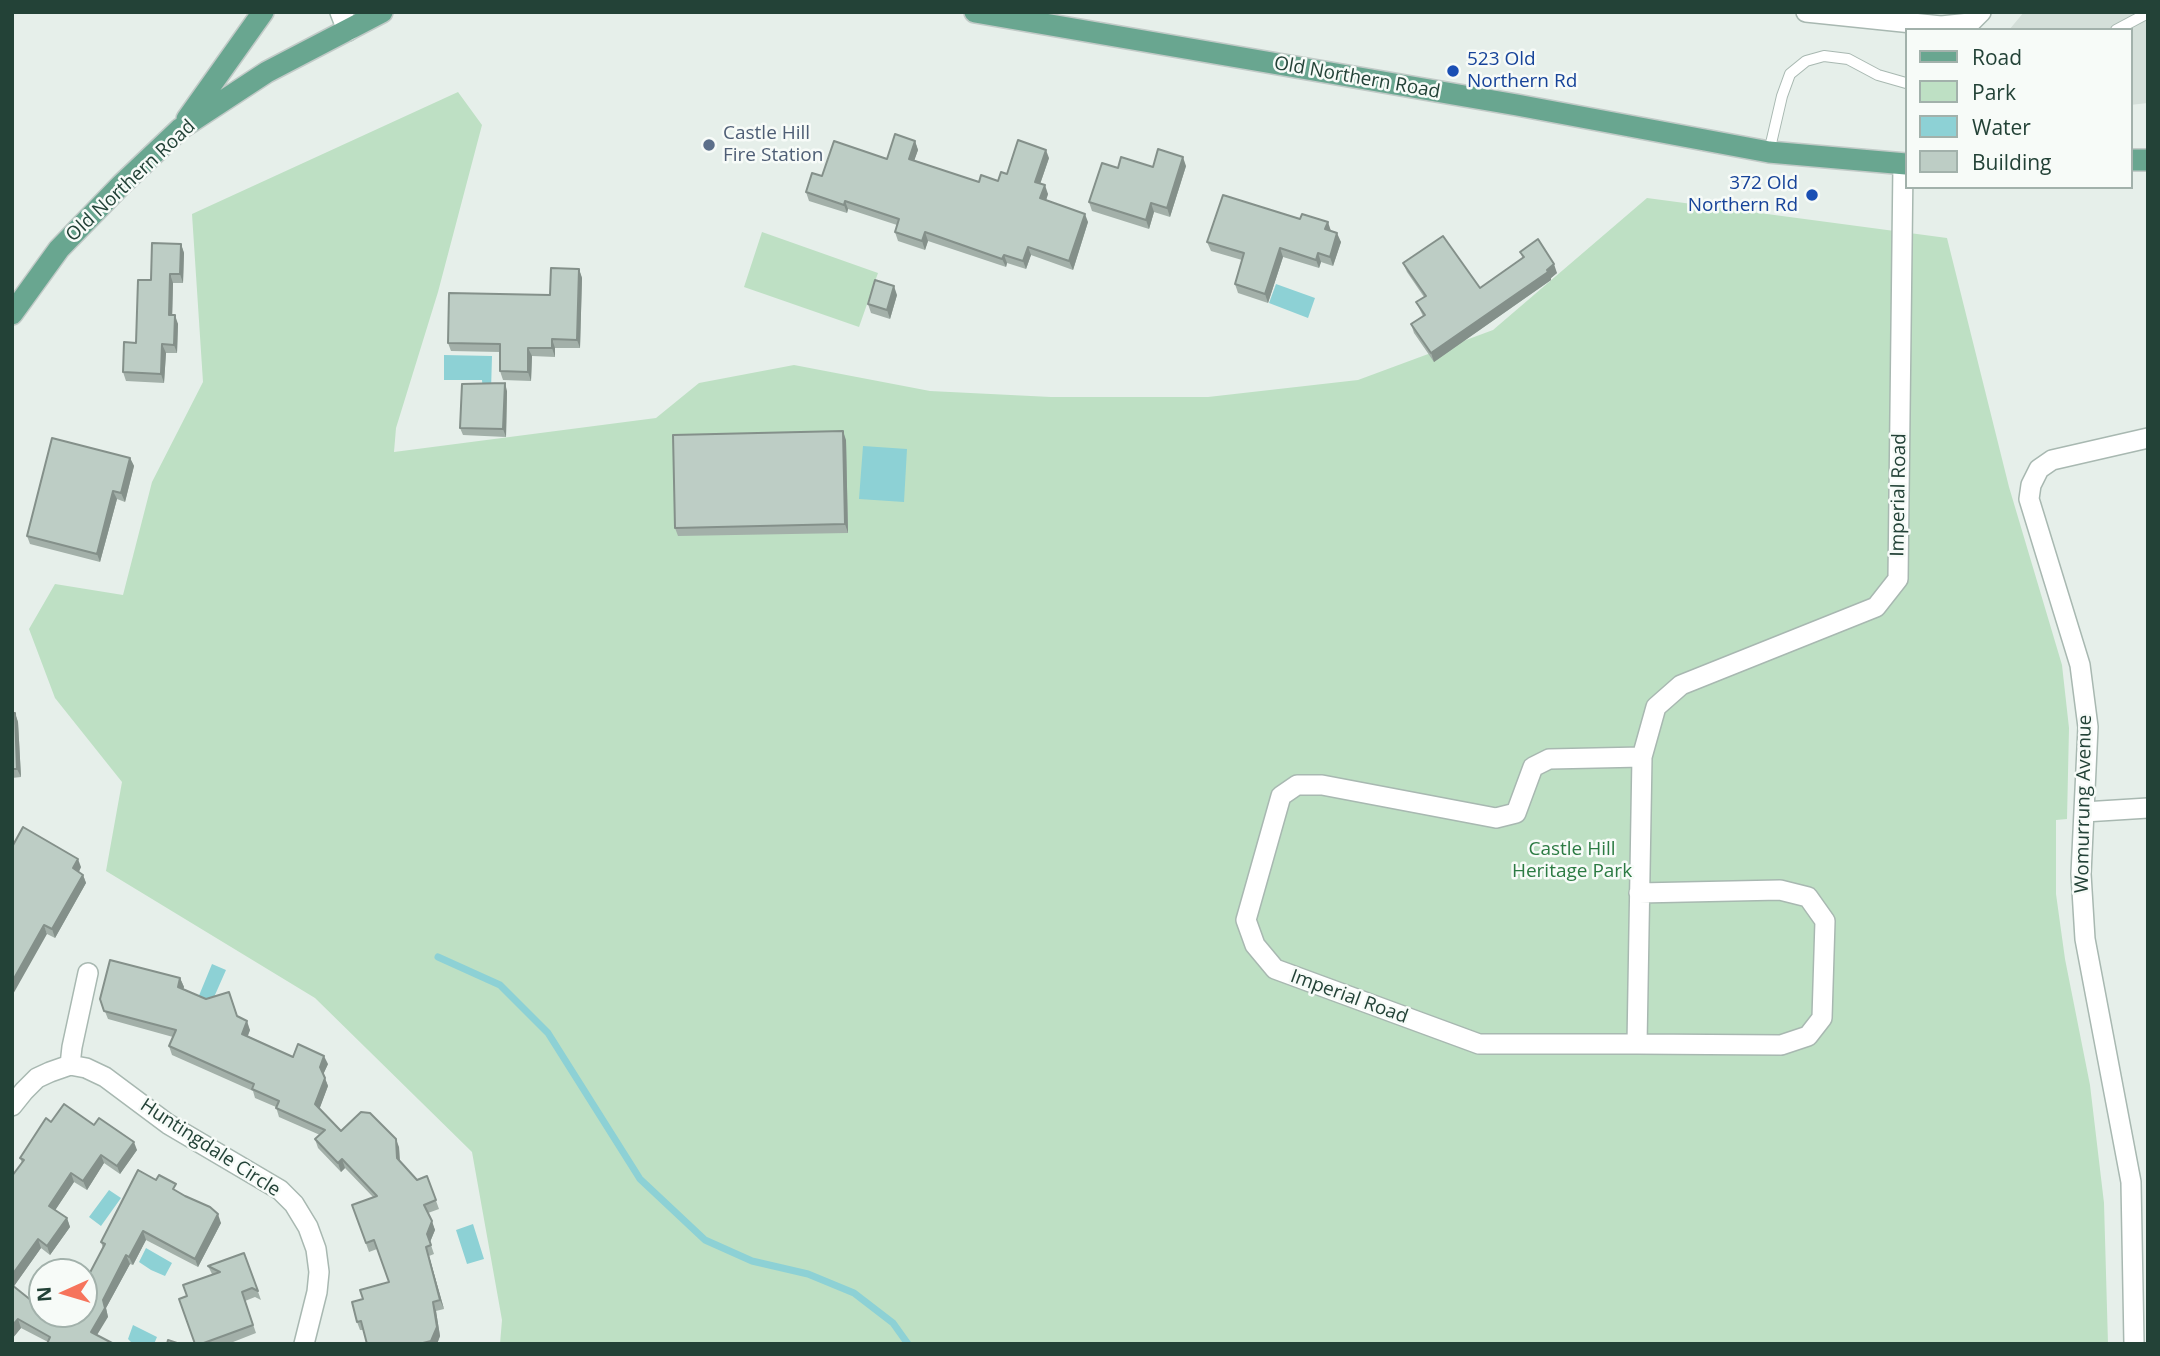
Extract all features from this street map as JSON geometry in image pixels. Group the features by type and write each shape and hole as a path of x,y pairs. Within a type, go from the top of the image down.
{"main road":[{"path":"180,130 263,12"},
{"name":"Old Northern Road","path":"12,314 60,249 180,130 344,21 382,12"},
{"name":"Old Northern Road","path":"975,12 1517,105 1769,152 1904,164"}],"street":[{"path":"1806,12 1941,26 1970,23 1982,12"},
{"name":"Imperial Road","path":"1642,757 1549,759 1533,767 1516,813 1496,818 1322,785 1297,785 1281,796 1246,920 1255,945 1275,969 1479,1045 1637,1044 1642,757 1656,707 1682,685 1876,607 1898,579 1905,189"},
{"name":"Womurrung Avenue","path":"2134,1344 2131,1182 2085,939 2081,874 2088,727 2080,664 2029,499 2031,485 2039,469 2052,460 2148,438"},
{"path":"2084,812 2148,808"},
{"path":"1637,1044 1781,1045 1808,1036 1822,1018 1825,921 1808,897 1780,890 1639,894"},
{"path":"12,1106 23,1091 37,1079 59,1067 70,1066 88,973"},
{"name":"Huntingdale Circle","path":"70,1066 86,1068 105,1077 168,1125 280,1190 295,1205 308,1227 316,1249 318,1272 313,1313 304,1344"}],"lane":[{"path":"2120,28 2148,13"},
{"path":"1769,152 1790,74 1806,61 1824,56 1847,59 1878,75 1904,82"}],"shaded area":[{"path":"2024,12 2148,12 2148,103 2132,105 2132,28 2011,28"}],"green space":[{"name":"Castle Hill Heritage Park","path":"458,92 482,125 438,292 396,428 394,452 656,418 699,383 794,365 930,391 1051,397 1208,397 1358,380 1493,330 1647,198 1947,238 2009,487 2062,665 2069,728 2067,819 2056,820 2056,894 2065,959 2090,1085 2104,1203 2108,1344 500,1344 502,1320 472,1152 315,998 106,871 122,782 55,698 29,629 55,584 123,595 152,482 203,382 192,214"},
{"path":"762,232 878,273 859,327 744,287"}],"water":[{"path":"1276,284 1315,298 1308,318 1269,303"},
{"path":"444,355 492,356 491,391 483,391 482,380 444,380"},
{"path":"863,446 907,449 904,502 859,499"},
{"path":"212,964 226,970 211,1004 198,998"},
{"path":"109,1190 121,1198 101,1226 89,1217"},
{"path":"473,1224 484,1259 467,1264 456,1230"},
{"path":"146,1248 172,1263 165,1276 139,1262"},
{"path":"133,1325 157,1337 154,1344 133,1344 128,1339"}],"building":[{"path":"895,134 915,141 909,159 979,182 981,175 998,181 1001,172 1007,174 1018,140 1046,150 1035,182 1045,185 1040,198 1085,214 1069,261 1028,247 1023,261 1004,255 1002,259 925,232 922,241 895,232 899,219 845,201 844,205 806,192 812,173 822,176 834,141 887,159"},
{"path":"1158,149 1183,157 1167,208 1151,203 1146,220 1089,202 1102,163 1118,168 1121,157 1153,167"},
{"path":"1223,195 1300,219 1302,214 1328,222 1325,229 1337,233 1330,257 1318,253 1316,260 1280,248 1265,294 1235,284 1244,253 1207,242"},
{"path":"1443,236 1480,288 1524,257 1520,252 1538,239 1554,264 1548,272 1431,353 1411,324 1425,315 1416,302 1426,296 1403,263"},
{"path":"152,243 181,244 180,274 170,274 169,315 175,315 174,345 162,344 161,374 123,372 124,342 136,343 138,280 151,280"},
{"path":"551,268 579,269 577,340 552,339 552,348 528,348 528,372 500,371 500,344 448,343 449,293 550,295"},
{"path":"875,280 894,286 887,310 868,304"},
{"path":"505,383 503,429 460,428 462,384"},
{"path":"843,431 845,524 675,528 673,435"},
{"path":"52,438 130,458 121,493 113,491 97,554 27,536"},
{"path":"12,713 15,713 17,769 12,769"},
{"path":"23,827 78,859 73,868 83,875 52,929 44,925 12,982 12,847"},
{"path":"110,960 180,978 178,987 206,999 229,992 237,1016 247,1021 242,1034 293,1057 298,1044 324,1056 320,1067 325,1078 315,1104 341,1131 361,1112 370,1113 396,1139 397,1158 417,1180 427,1176 436,1200 424,1205 432,1221 427,1234 431,1245 426,1247 440,1300 433,1302 437,1327 431,1341 419,1344 367,1344 352,1302 363,1299 360,1290 389,1282 374,1240 366,1243 352,1205 377,1196 342,1159 338,1163 315,1139 325,1130 276,1108 279,1101 252,1089 254,1084 169,1046 176,1030 104,1011 100,999"},
{"path":"64,1104 94,1125 99,1118 134,1142 117,1166 101,1155 83,1181 71,1173 49,1206 67,1218 47,1246 38,1239 12,1275 12,1176 24,1160 20,1158 46,1118 51,1122"},
{"path":"138,1170 156,1180 159,1175 176,1184 173,1189 210,1207 218,1214 195,1259 143,1231 129,1257 126,1255 103,1300 105,1308 98,1320 98,1258 105,1244 101,1242"},
{"path":"244,1253 258,1291 252,1288 242,1292 253,1325 195,1344 179,1299 187,1296 183,1285 220,1272 208,1266"},
{"path":"12,1285 28,1298 28,1325 18,1319 12,1326"},
{"path":"34,1328 93,1328 91,1332 114,1344 47,1344 50,1337"}],"waterway":[{"path":"438,957 500,985 548,1033 640,1179 705,1240 752,1261 808,1274 854,1293 893,1323 908,1344"}],"place":[{"name":"523 Old Northern Rd","path":"1453,71"},
{"name":"Castle Hill Fire Station","path":"709,145"},
{"name":"372 Old Northern Rd","path":"1812,195"}]}
